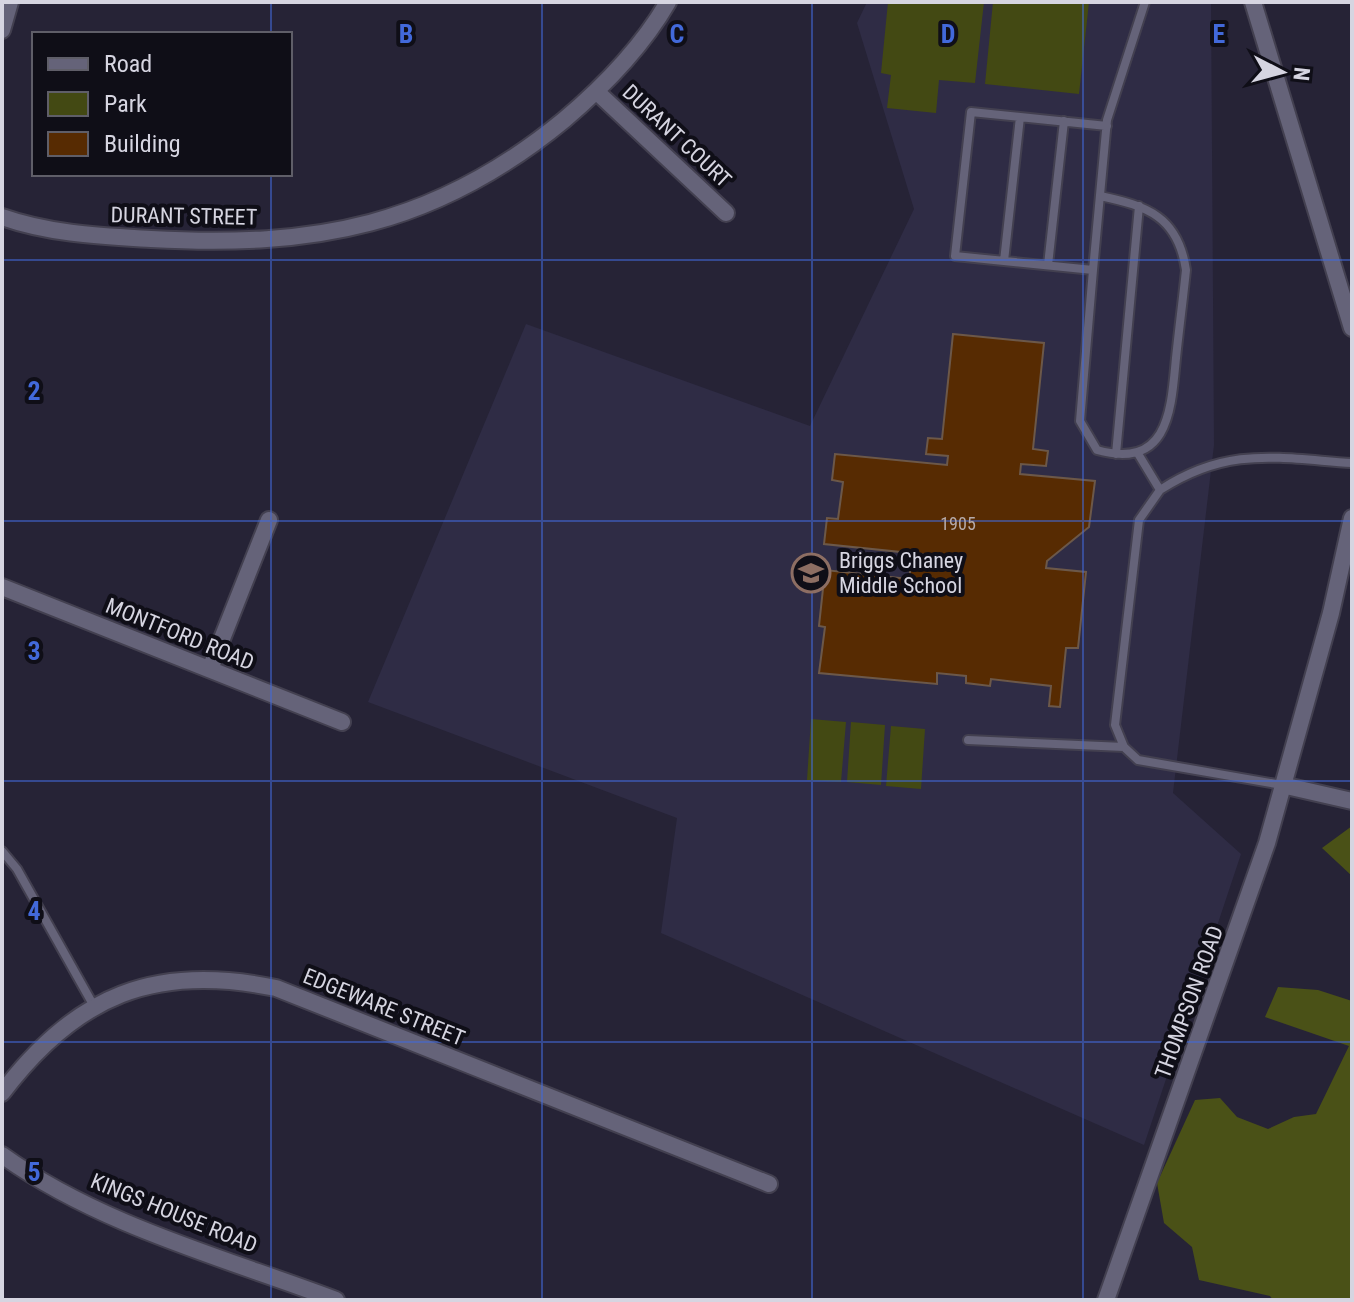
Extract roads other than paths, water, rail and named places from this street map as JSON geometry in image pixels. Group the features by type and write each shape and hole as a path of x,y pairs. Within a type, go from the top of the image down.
{"street":[{"path":"2,30 10,2"},
{"name":"DURANT STREET","path":"2,217 75,234 224,243 318,235 395,217 474,185 533,145 597,92 668,2"},
{"path":"1253,2 1352,328"},
{"name":"DURANT COURT","path":"597,92 726,213"},
{"name":"THOMPSON ROAD","path":"1106,1300 1254,884 1331,613 1352,518"},
{"path":"210,669 269,520"},
{"name":"MONTFORD ROAD","path":"2,587 342,722"},
{"path":"1282,785 1352,801"},
{"name":"EDGEWARE STREET","path":"2,1093 26,1062 67,1024 127,991 184,978 240,980 276,988 769,1184"},
{"name":"KINGS HOUSE ROAD","path":"2,1155 32,1177 121,1220 336,1300"}],"lane":[{"path":"1100,196 1139,206 1162,219 1183,250 1186,270 1170,415 1157,441 1137,452 1116,454 1097,450 1080,421 1093,270 1100,196 1107,126 1145,2"},
{"path":"1093,270 955,256 971,112 1107,126"},
{"path":"1004,261 1020,117"},
{"path":"1048,265 1064,121"},
{"path":"1116,454 1139,206"},
{"path":"1137,452 1160,490"},
{"path":"1282,785 1138,760 1124,747 1115,725 1139,520 1160,490 1188,472 1222,460 1259,456 1352,463"},
{"path":"968,740 1124,747"},
{"path":"2,851 17,869 95,1009"}],"place":[{"name":"Briggs Chaney Middle School","path":"811,573"}]}
